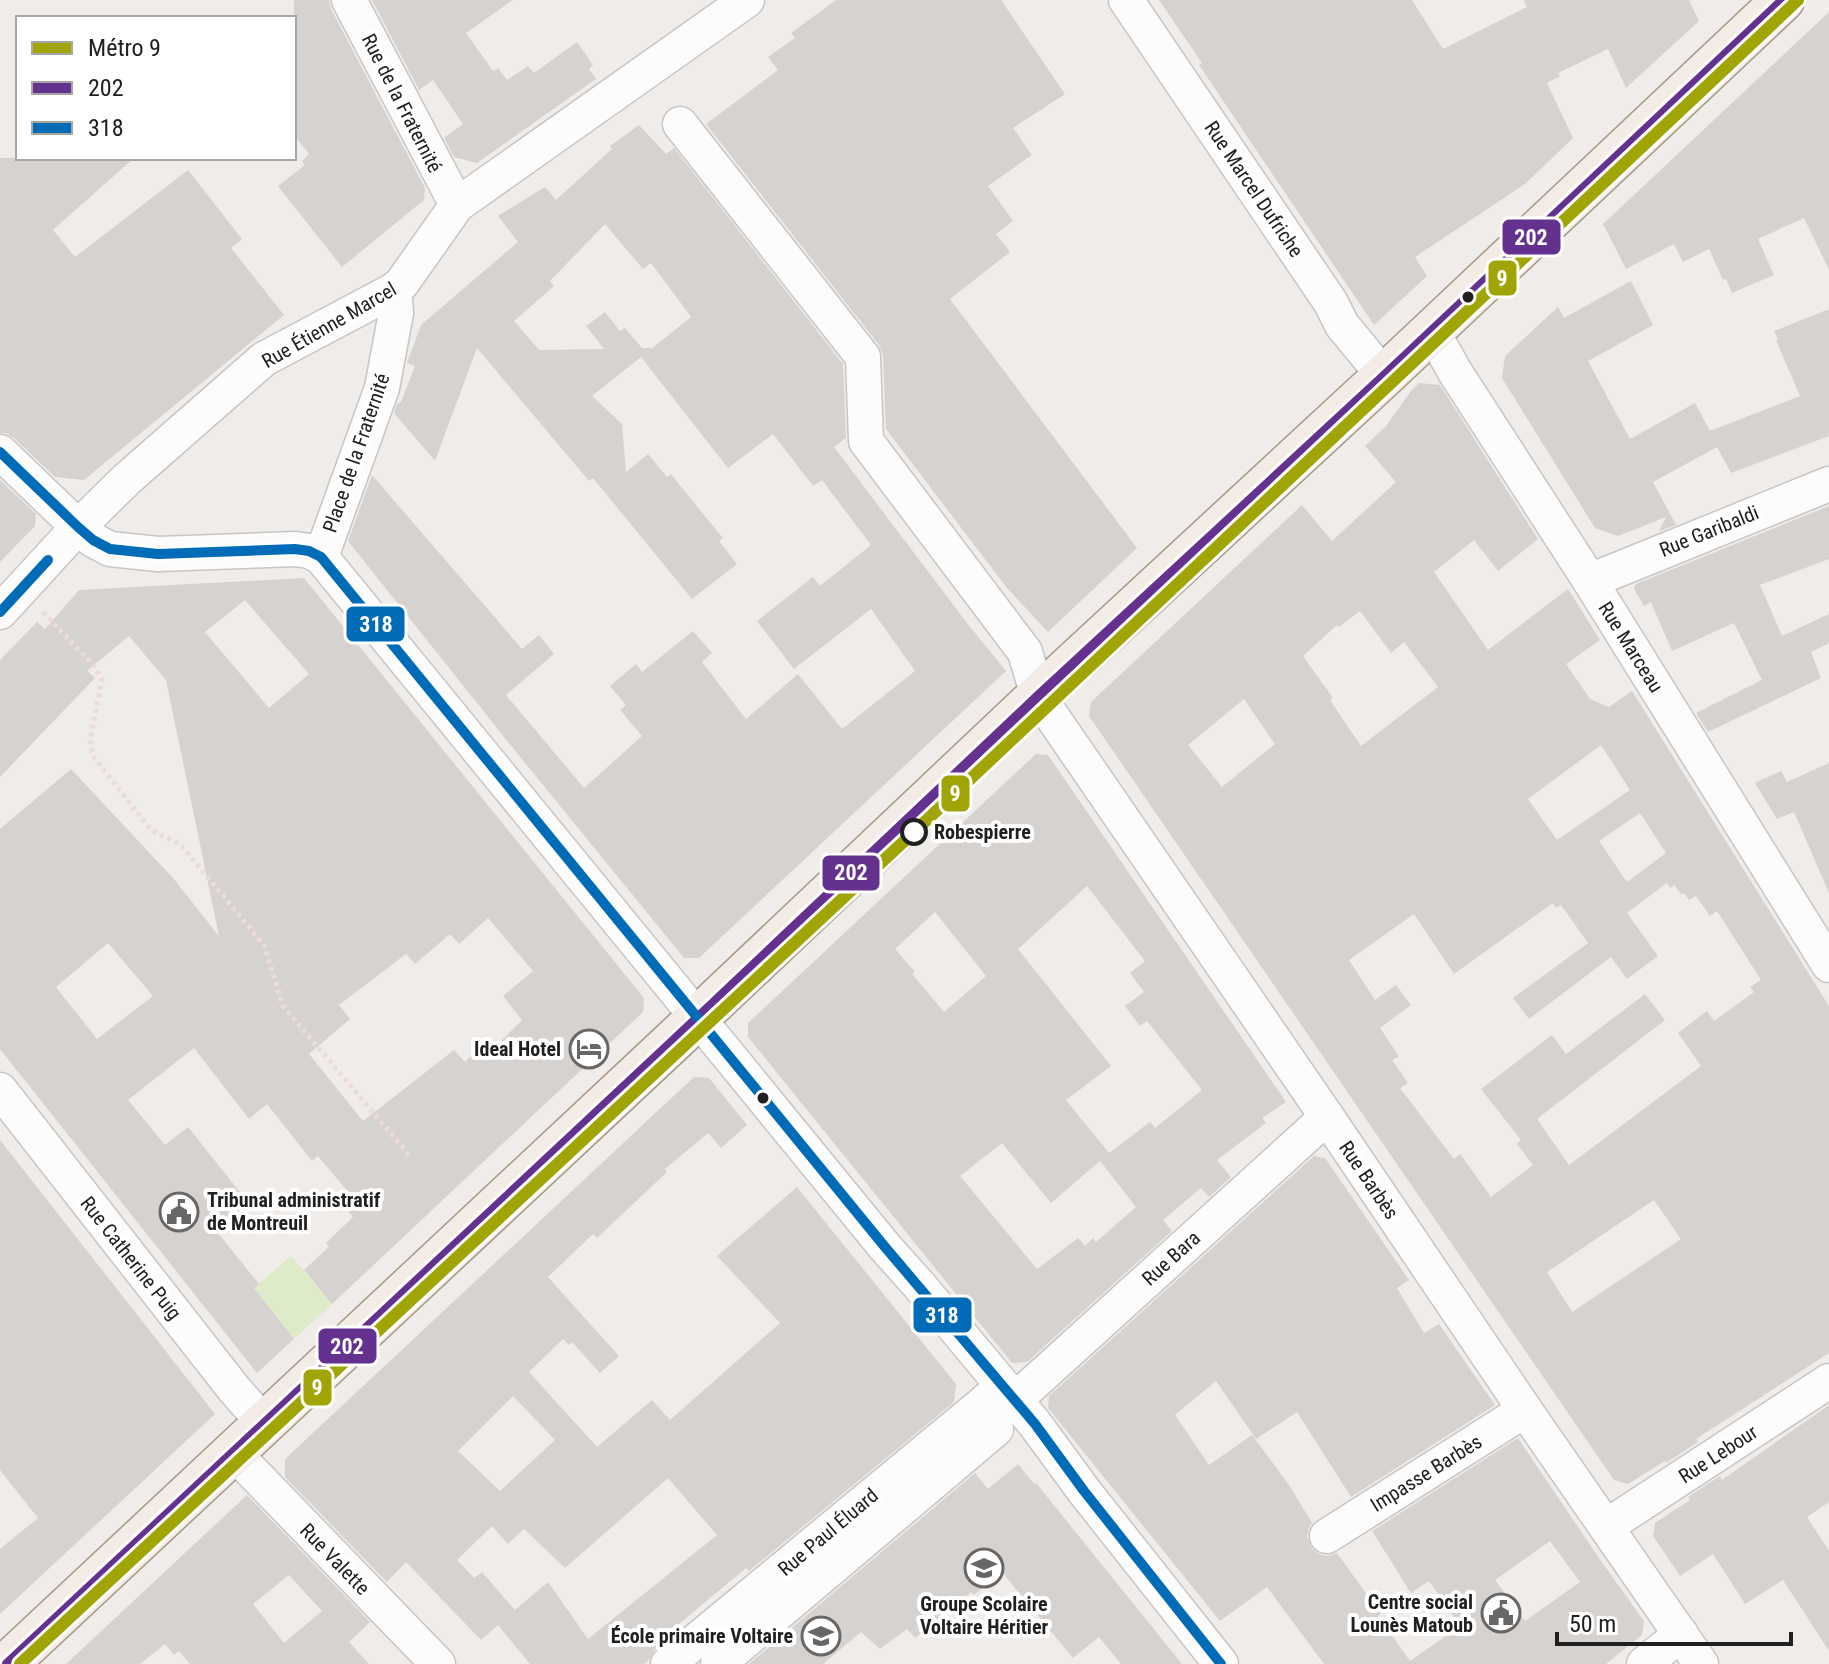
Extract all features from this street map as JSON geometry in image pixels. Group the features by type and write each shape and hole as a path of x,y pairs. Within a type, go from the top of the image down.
{"main road":[{"path":"7,1664 1783,0"}],"street":[{"name":"Rue de la Fraternité","path":"349,0 457,205"},
{"name":"Rue Étienne Marcel","path":"10,600 127,479 264,359 394,290 457,205 747,0"},
{"name":"Rue Marcel Dufriche","path":"1126,0 1331,303 1342,325 1384,376"},
{"name":"Rue Barbès","path":"680,124 863,357 866,441 1025,652 1038,696 1701,1664"},
{"name":"Place de la Fraternité","path":"0,452 78,527 110,549 158,554 295,549 321,557 382,388 396,313 394,290"},
{"name":"Rue Marceau","path":"1432,331 1829,965"},
{"name":"Rue Garibaldi","path":"1590,581 1829,484"},
{"path":"321,557 919,1285 1002,1395 1084,1491 1221,1664"},
{"name":"Rue Catherine Puig","path":"0,1090 242,1399 265,1424"},
{"name":"Rue Bara","path":"1002,1395 1327,1117"},
{"name":"Rue Lebour","path":"1607,1526 1829,1381"},
{"name":"Rue Paul Éluard","path":"668,1664 1002,1395"},
{"name":"Rue Paul Éluard","path":"718,1664 996,1429 1002,1395"},
{"name":"Impasse Barbès","path":"1327,1536 1525,1410"},
{"name":"Rue Valette","path":"234,1453 438,1664"},
{"path":"1644,1664 1681,1634"}],"path":[{"path":"10,600 94,666 102,680 90,740 93,756 151,830 184,849 264,945 283,1006 410,1156"}],"green space":[{"path":"291,1256 332,1304 294,1339 254,1288"}],"building":[{"path":"294,0 329,0 425,188 424,200 342,267 278,186 305,165 302,161 309,154 296,138"},
{"path":"372,0 513,0 466,33 493,71 498,68 507,80 528,66 534,73 577,42 593,65 589,69 596,79 477,163 454,157 444,138 463,124 433,80 419,90"},
{"path":"836,0 1001,0 1065,94 1013,128 1032,155 988,186 1013,221 996,234 1010,252 950,299 1137,548 1048,632 1007,588 886,429 883,356 879,345 706,124 778,70 768,57 795,38 791,33"},
{"path":"1159,0 1412,0 1443,49 1527,7 1524,0 1689,0 1699,21 1626,88 1608,49 1558,73 1560,76 1547,83 1573,138 1525,184 1415,257 1427,276 1374,325 1199,65 1202,63"},
{"path":"1829,12 1829,270 1804,218 1758,239 1774,275 1732,293 1709,249 1683,262 1674,244 1626,269 1603,224"},
{"path":"639,125 666,154 674,148 843,364 846,438 834,447 1006,671 699,958 684,958 348,541 372,475 522,649 539,635 554,654 506,695 584,788 642,736 620,710 626,705 610,686 636,664 642,672 693,631 712,653 702,662 746,719 798,674 842,729 915,671 871,609 794,669 757,621 813,577 820,586 871,545 822,480 813,486 773,434 728,468 641,357 592,396 622,424 626,472 648,454 667,477 671,474 723,538 719,541 737,564 692,599 593,478 589,481 477,348 435,461 394,413 415,366 407,363 421,325 518,242 498,216 545,187 556,200 612,149 610,146","holes":["605,224 643,269 651,263 691,317 645,354 652,348 642,348 625,328 620,331 605,312 586,326 604,349 539,350 514,321 554,286 550,281"]},
{"path":"0,158 132,160 53,230 75,257 188,170 242,239 231,248 284,315 84,480 55,477 14,438 0,433"},
{"path":"1631,281 1653,325 1588,361 1630,439 1695,403 1710,431 1800,396 1774,331 1829,309 1829,436 1731,473 1717,447 1653,482 1676,525 1659,531 1666,517 1618,536 1595,528 1502,378 1505,356 1558,307 1564,318"},
{"path":"1419,383 1440,385 1538,539 1498,571 1474,540 1434,572 1488,650 1568,589 1600,640 1566,664 1590,699 1609,707 1632,691 1829,1006 1829,1353 1696,1439 1698,1442 1666,1463 1628,1484 1614,1480 1089,716 1091,702 1302,505 1332,541 1396,482 1365,446 1386,426","holes":["1360,611 1391,653 1404,642 1438,687 1361,746 1330,700 1333,698 1303,656 1337,625 1339,627","1244,699 1275,744 1222,787 1188,745","1601,745 1630,790 1557,840 1528,799","1640,813 1666,853 1627,882 1599,841","1667,883 1670,888 1674,885 1689,900 1696,896 1710,916 1717,911 1761,980 1750,987 1754,992 1714,1021 1707,1011 1678,1033 1701,1066 1569,1165 1537,1119 1665,1020 1645,994 1566,1054 1552,1035 1481,1089 1521,1140 1517,1144 1533,1165 1491,1197 1460,1154 1454,1159 1400,1088 1408,1083 1392,1060 1399,1056 1380,1028 1411,1005 1396,985 1375,1000 1349,960 1414,914 1454,974 1553,903 1556,908 1561,905 1588,943 1513,998 1529,1019 1611,957 1627,979 1658,956 1627,913","1654,1200 1681,1239 1572,1312 1547,1272"]},
{"path":"0,480 36,514 35,526 0,562"},
{"path":"1829,506 1829,559 1760,585 1782,636 1829,614 1829,643 1811,652 1821,678 1708,732 1696,713 1762,680 1734,623 1672,651 1651,602 1644,606 1634,589 1636,584"},
{"path":"304,578 644,998 643,1012 332,1304 304,1270 329,1247 326,1243 353,1217 344,1206 353,1198 318,1156 312,1161 267,1104 249,1119 194,1048 128,1100 165,1145 188,1127 251,1206 218,1233 259,1284 254,1288 294,1339 257,1373 0,1049 0,829 71,769 173,878 219,936 166,680 129,636 87,671 95,678 0,777 0,660 37,622 45,629 79,590","holes":["245,600 309,674 269,708 205,632","488,918 533,971 503,996 522,1020 485,1057 478,1049 465,1062 454,1050 363,1121 309,1054 350,1019 339,1005 406,954 415,964 450,934 459,944","108,943 153,996 97,1039 56,987"]},
{"path":"1036,754 1048,755 1286,1102 1262,1118 1266,1123 1217,1160 1231,1177 1209,1197 1201,1188 1163,1220 1172,1231 1027,1362 1012,1363 748,1037 748,1023","holes":["1087,886 1145,961 1130,973 1144,992 1125,1006 1140,1026 1147,1021 1202,1090 1155,1128 1150,1122 1109,1153 1066,1100 1111,1066 1018,949","935,912 986,976 944,1012 895,949","1002,1143 1051,1203 1100,1161 1136,1207 1096,1242 1093,1238 1085,1246 1078,1238 1037,1269 960,1176"]},
{"path":"1829,763 1829,893 1794,812 1777,819 1755,783 1781,771 1787,782"},
{"path":"694,1077 709,1078 747,1125 721,1148 708,1133 665,1169 667,1172 597,1238 593,1234 548,1277 619,1356 600,1373 572,1342 569,1345 563,1339 529,1372 597,1447 652,1400 670,1420 780,1323 717,1256 797,1187 956,1384 954,1402 749,1571 746,1568 674,1628 676,1631 655,1649 644,1664 530,1664 498,1625 481,1640 406,1562 387,1582 285,1477 285,1459","holes":["513,1396 555,1440 500,1491 458,1451","668,1478 717,1535 588,1639 548,1582 515,1610 482,1572 474,1578 457,1560 492,1526 508,1544 524,1529 565,1568"]},
{"path":"0,1140 215,1414 0,1614 0,1549 38,1518 0,1470"},
{"path":"1314,1156 1325,1158 1409,1280 1397,1288 1424,1333 1439,1324 1495,1405 1351,1497 1297,1412 1256,1439 1216,1381 1175,1415 1209,1465 1252,1435 1289,1485 1312,1523 1307,1536 1311,1547 1318,1554 1327,1556 1337,1553 1410,1661 1460,1626 1429,1581 1411,1593 1372,1531 1518,1438 1644,1621 1642,1635 1606,1664 1324,1664 1267,1587 1220,1621 1048,1408 1049,1396","holes":["1550,1541 1580,1582 1525,1621 1495,1580"]},
{"path":"1829,1405 1829,1502 1807,1517 1829,1551 1829,1651 1783,1580 1745,1604 1713,1554 1680,1576 1653,1536 1655,1523 1690,1500 1688,1497 1720,1476 1722,1480"},
{"name":"Groupe Scolaire Voltaire Héritier","path":"1018,1464 1182,1664 1121,1664 1099,1637 1073,1658 1002,1572 974,1595 971,1592 915,1638 907,1629 880,1649 861,1632 823,1664 749,1664 975,1473 988,1489"},
{"path":"247,1495 370,1622 349,1642 369,1664 190,1664 179,1651 174,1655 165,1644 140,1664 66,1664","holes":["289,1575 322,1611 284,1643 253,1604"]}],"metro line":[{"name":"9","path":"20,1664 914,832 1798,0"}],"transit line":[{"name":"202","path":"7,1664 1783,0"},
{"name":"318","path":"0,452 78,527 110,549 158,554 295,549 321,557 885,1247 1035,1424 1221,1664"},
{"name":"318","path":"0,612 48,560"}],"place":[{"name":"Robespierre","path":"914,832"},
{"name":"Ideal Hotel","path":"589,1049"},
{"name":"Tribunal administratif de Montreuil","path":"179,1212"},
{"name":"Groupe Scolaire Voltaire Héritier","path":"984,1568"},
{"name":"Centre social Lounès Matoub","path":"1501,1613"},
{"name":"École primaire Voltaire","path":"821,1636"}]}
